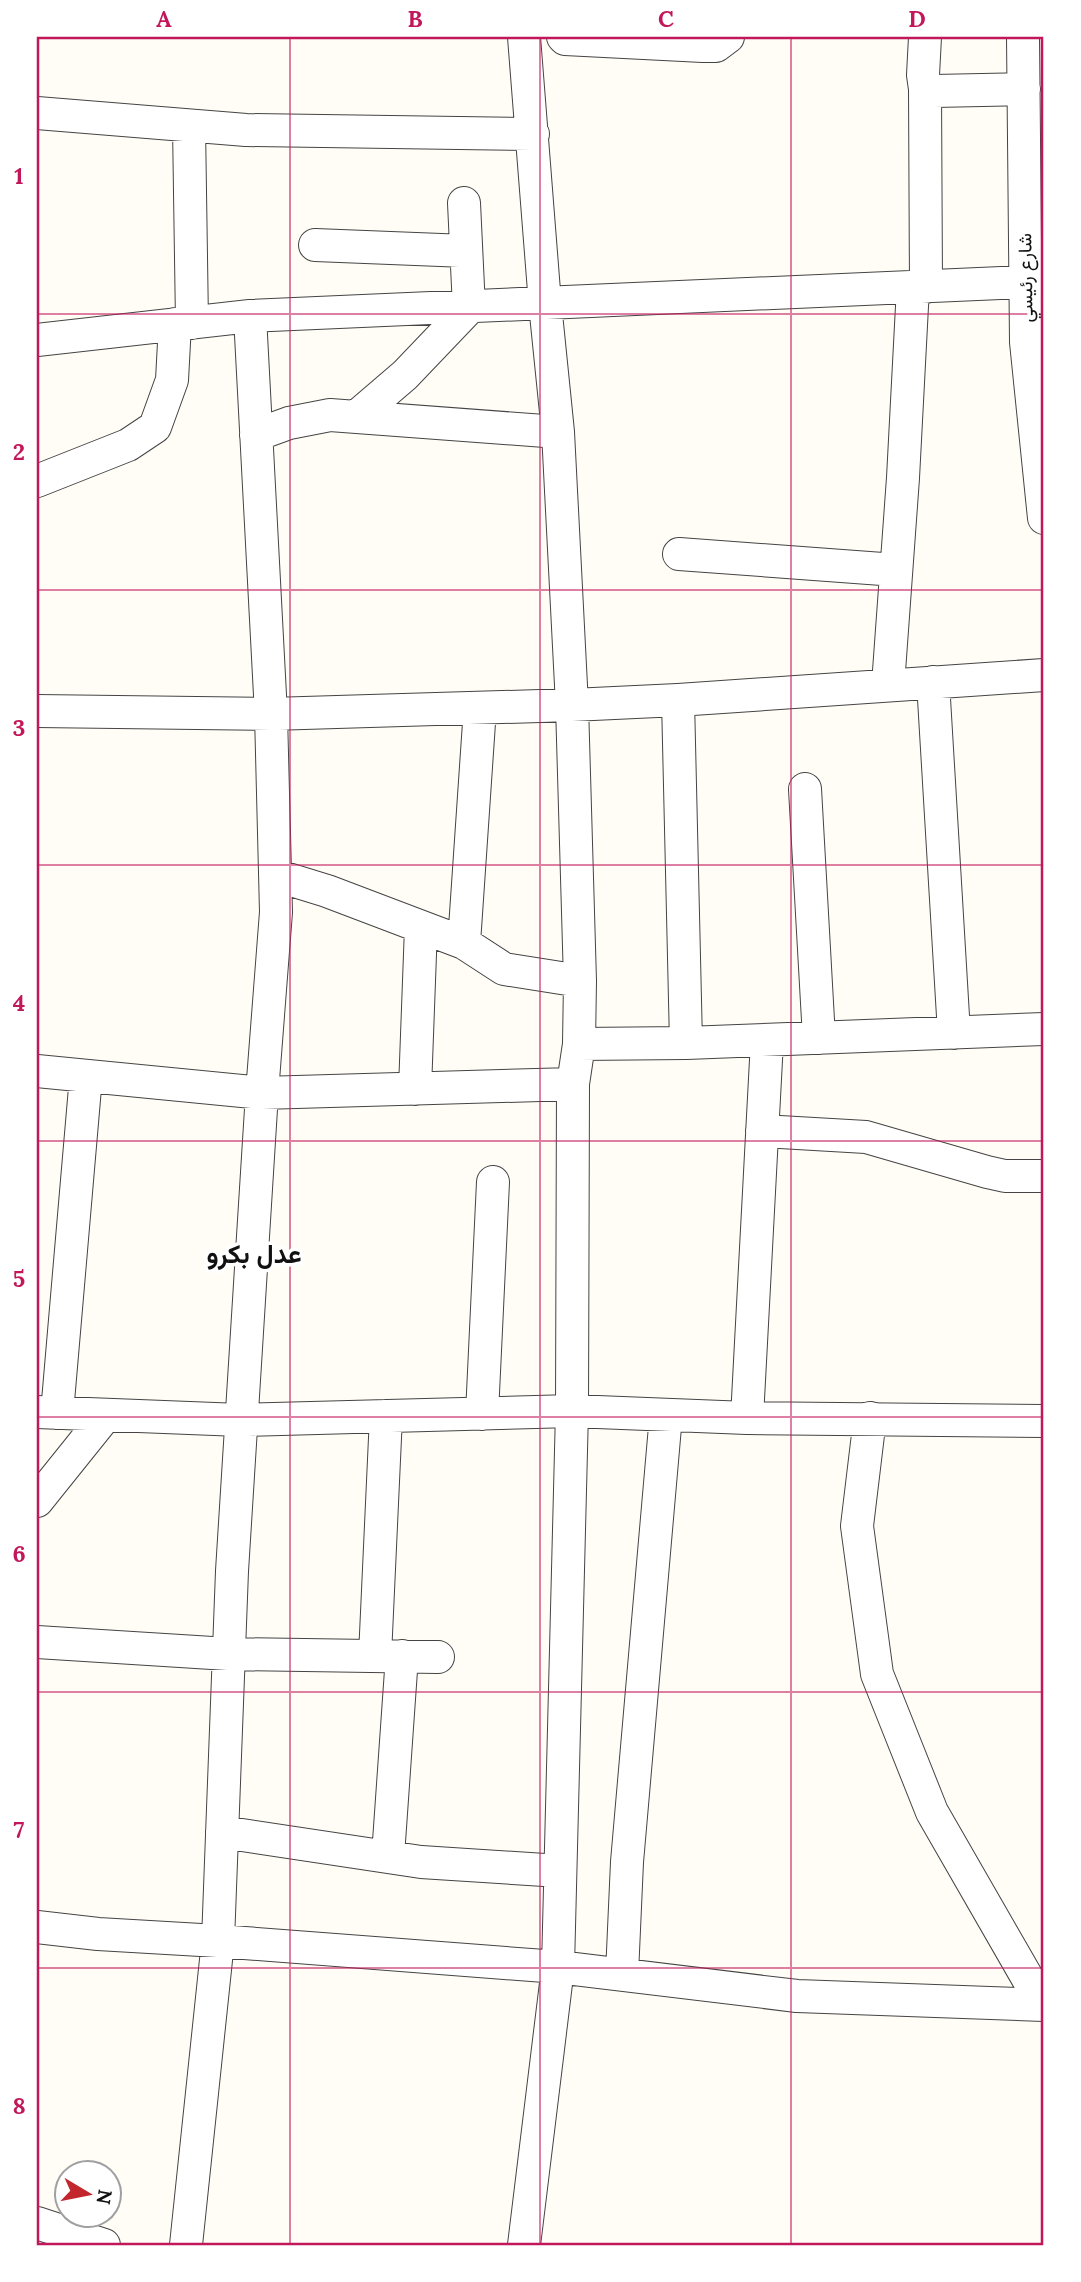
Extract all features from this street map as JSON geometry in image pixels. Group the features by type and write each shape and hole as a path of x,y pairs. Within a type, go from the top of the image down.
{"street":[{"path":"524,37 558,432 572,705 580,981 579,1044 573,1084 572,1411 558,1967 524,2245"},
{"path":"563,37 703,47 716,46 727,37"},
{"path":"888,685 920,287 925,37"},
{"name":"شارع رئيسي","path":"1023,37 1035,281 1026,342 1044,519"},
{"path":"925,89 1024,89"},
{"path":"37,113 246,130 533,134"},
{"path":"37,481 128,445 155,427 172,380 184,324 188,126"},
{"path":"356,418 405,375 470,307 464,203"},
{"path":"315,245 466,251"},
{"path":"37,341 250,316 1035,281"},
{"path":"186,2245 218,1941 228,1654 240,1420 276,912 271,714 250,316"},
{"path":"256,435 289,423 330,415 558,432"},
{"path":"679,554 896,569"},
{"path":"37,711 271,714 572,705 1044,675"},
{"path":"933,682 954,1032"},
{"path":"678,700 686,1043"},
{"path":"464,943 480,708"},
{"path":"805,789 819,1038"},
{"path":"275,875 327,891 464,943 504,969 580,981"},
{"path":"415,1089 421,927"},
{"path":"579,1044 767,1041 1044,1029"},
{"path":"747,1418 767,1041"},
{"path":"37,1071 262,1093 573,1084"},
{"path":"86,1076 47,1413 240,1420 572,1411 747,1418 1044,1421"},
{"path":"762,1131 866,1137 987,1172 1005,1176 1044,1177"},
{"path":"482,1414 493,1182"},
{"path":"37,1501 106,1415"},
{"path":"622,1975 627,1862 666,1415"},
{"path":"386,1416 388,1856"},
{"path":"870,1418 857,1526 877,1674 932,1812 1044,2005"},
{"path":"37,1642 228,1654 438,1657"},
{"path":"222,1832 421,1862 560,1871"},
{"path":"37,1927 99,1934 558,1967 797,1996 1044,2005"},
{"path":"37,2223 104,2245"}],"district":[{"name":"عدل بكرو","path":"254,1253"}]}
